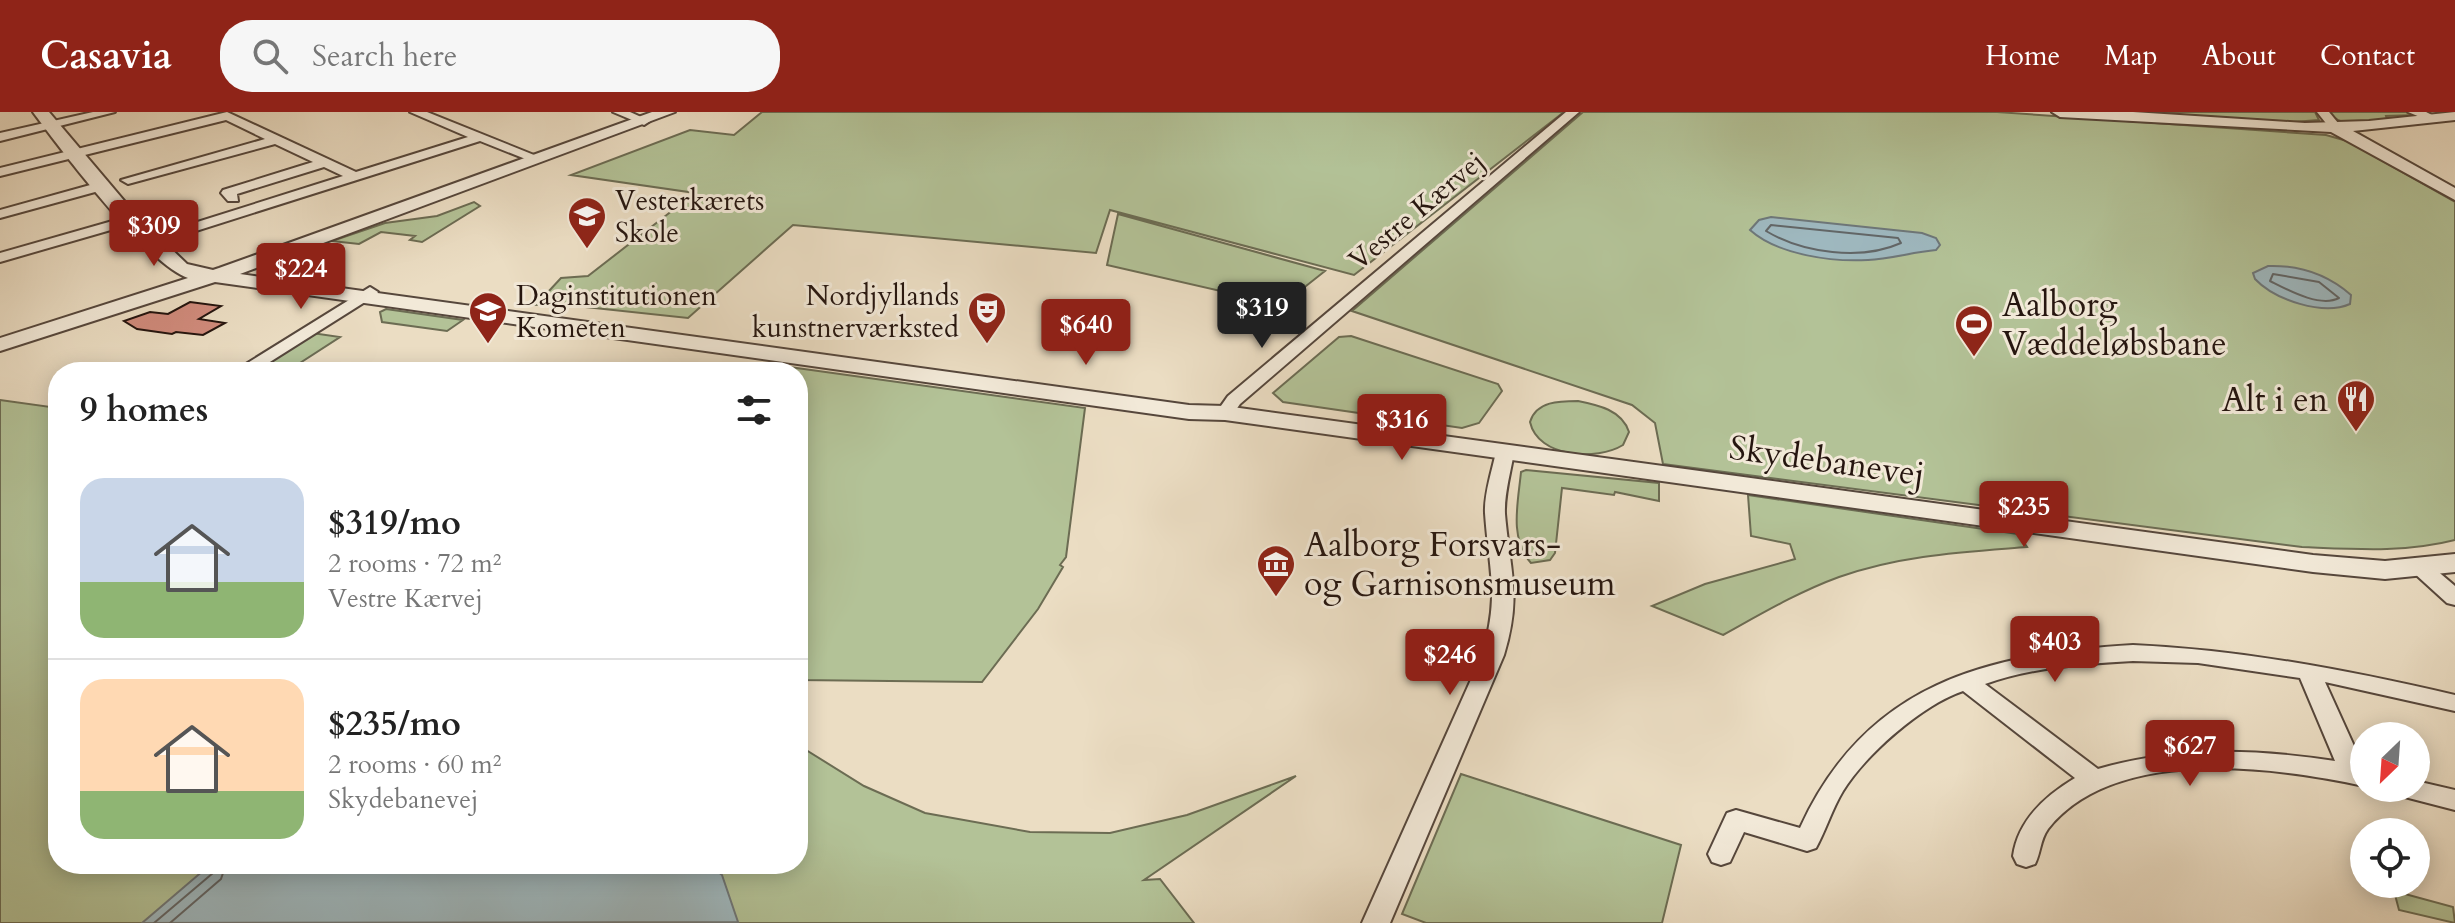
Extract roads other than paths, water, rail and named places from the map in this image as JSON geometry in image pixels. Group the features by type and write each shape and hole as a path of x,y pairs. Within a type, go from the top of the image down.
{"street":[{"path":"0,137 46,119 109,112"},
{"path":"416,112 538,159"},
{"path":"619,112 644,121"},
{"path":"0,345 281,251 667,112"},
{"name":"Vestre Kærvej","path":"1225,413 1241,394 1346,303 1573,112"},
{"path":"2060,112 2337,129 2455,115"},
{"path":"2323,112 2337,129 2455,195"},
{"path":"2414,112 2432,118"},
{"path":"0,172 227,116 356,177"},
{"path":"46,119 130,220 180,268 215,273"},
{"path":"177,233 480,137"},
{"path":"128,180 278,139"},
{"path":"233,198 228,193 325,162"},
{"path":"0,214 101,186"},
{"path":"0,258 130,220"},
{"name":"Skydebanevej","path":"215,273 1192,405 1225,413 2266,557 2363,568 2421,568 2455,563"},
{"path":"258,362 365,294"},
{"path":"1376,923 1493,655 1503,622 1505,589 1495,510 1505,452"},
{"path":"2421,568 2455,598"},
{"path":"1721,854 1736,820 1807,841 1838,779 1871,742 1939,691 2033,663 2154,652 2226,657 2308,670 2455,703"},
{"path":"2308,670 2350,759"},
{"path":"1967,682 2094,779"},
{"path":"2026,856 2027,836 2038,820 2062,799 2094,779 2148,767 2209,762 2273,763 2350,775"},
{"path":"2430,794 2455,800"}],"water":[{"path":"1771,217 1922,233 1936,238 1940,245 1936,250 1876,259 1822,258 1775,246 1750,230 1759,220"},
{"path":"2268,266 2291,267 2323,277 2351,295 2350,304 2313,307 2274,293 2255,279 2253,273"},
{"path":"199,874 721,874 738,922 142,923"}],"place":[{"name":"Vesterkærets Skole","path":"587,250"},
{"name":"Daginstitutionen Kometen","path":"488,345"},
{"name":"Nordjyllands kunstnerværksted","path":"987,345"},
{"name":"Aalborg Væddeløbsbane","path":"1974,358"},
{"name":"Alt i en","path":"2356,433"},
{"name":"Aalborg Forsvars- og Garnisonsmuseum","path":"1276,598"}]}
